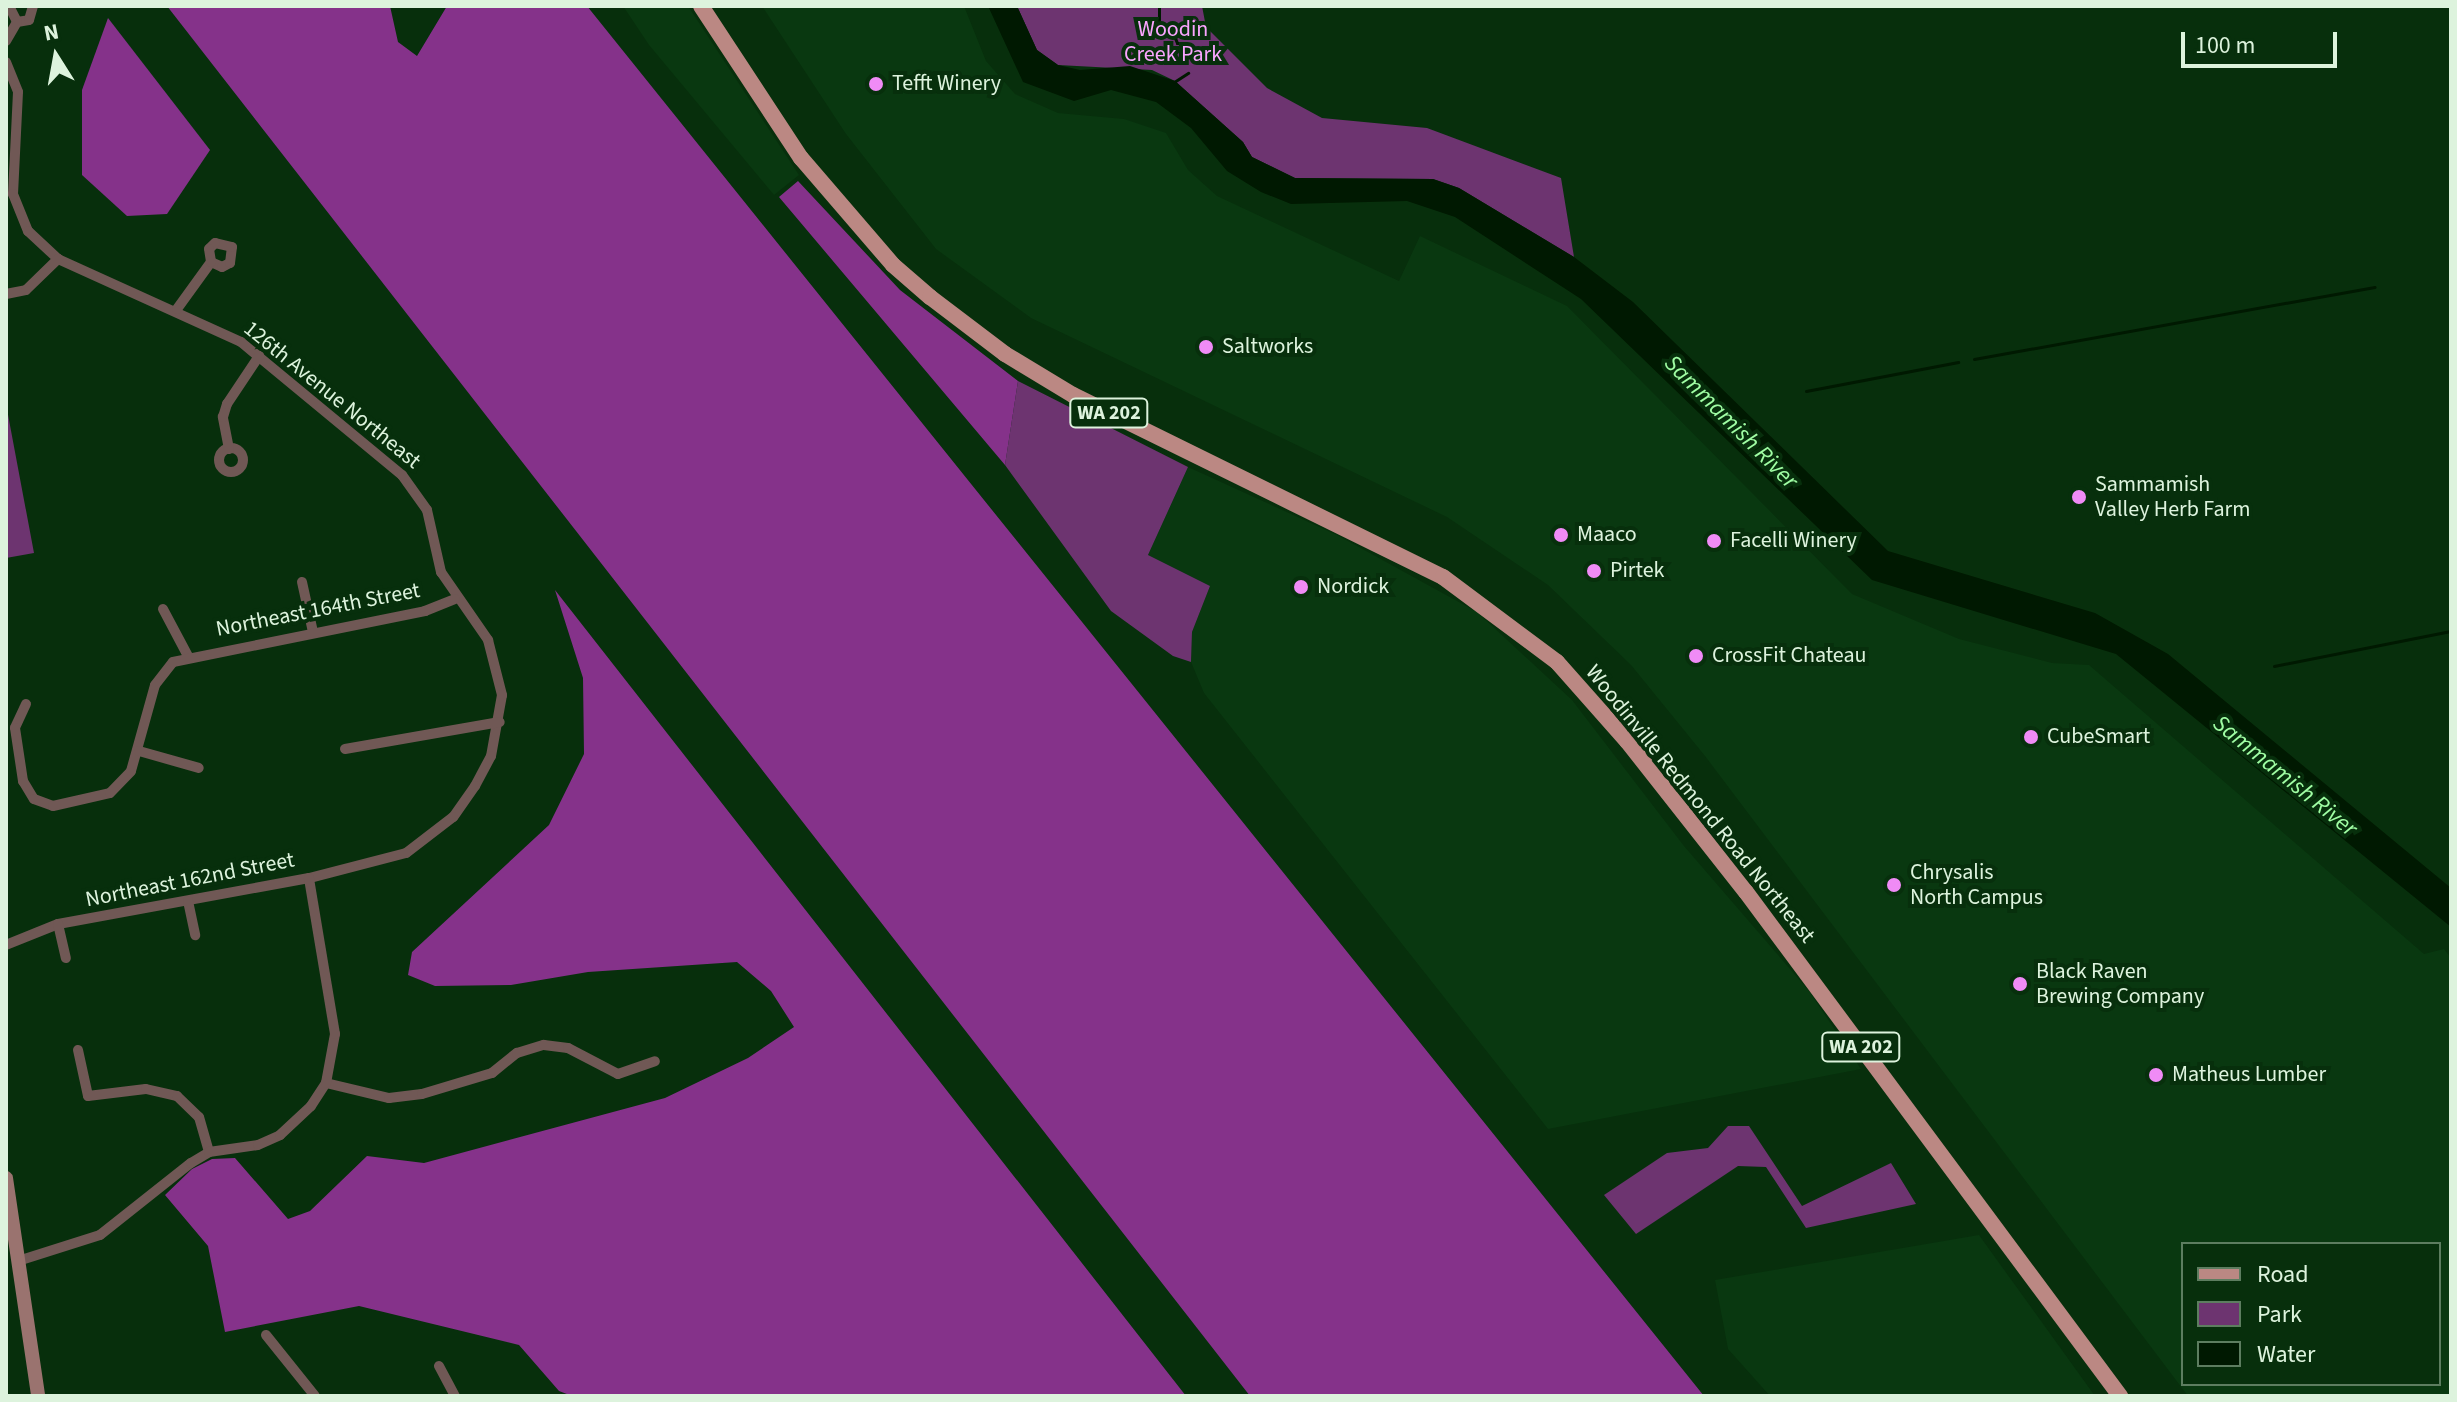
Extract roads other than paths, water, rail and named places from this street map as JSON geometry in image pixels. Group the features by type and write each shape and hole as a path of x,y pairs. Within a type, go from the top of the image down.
{"main road":[{"name":"Woodinville Redmond Road Northeast","path":"701,6 801,158 893,265 930,297 1005,354 1073,395 1443,577 1557,662 1746,892 2120,1396"}],"street":[{"path":"9,6 17,22"},
{"path":"17,22 29,20 33,6"},
{"path":"6,41 17,22"},
{"name":"126th Avenue Northeast","path":"6,62 18,92 8,177 18,212 28,231 58,259 177,309 259,356 419,494 441,572 455,599 477,618 488,640 502,695 500,722 491,756 453,817 428,839 384,862"},
{"path":"6,294 26,290 58,259"},
{"path":"177,309 211,262"},
{"path":"229,449 223,417 227,404 259,356"},
{"path":"302,582 313,632"},
{"name":"Northeast 164th Street","path":"188,656 425,611 455,599"},
{"path":"26,704 15,728 23,781 34,799 53,806 110,793 123,784 139,751 160,674 188,656 163,609"},
{"path":"345,749 500,722"},
{"path":"139,751 199,768"},
{"name":"Northeast 162nd Street","path":"6,945 58,924 384,862"},
{"path":"12,1262 100,1235 209,1152 258,1145 280,1135 326,1083 334,1017 309,878"},
{"path":"188,901 195,935"},
{"path":"58,924 66,958"},
{"path":"326,1083 389,1098 422,1094 492,1073 517,1053 544,1045 568,1048 618,1074 655,1061"},
{"path":"78,1050 88,1096 146,1089 177,1096 199,1117 209,1152"},
{"path":"6,1178 12,1262 38,1396"},
{"path":"266,1335 315,1396"},
{"path":"439,1366 455,1396"}],"water":[{"name":"Sammamish River","path":"988,6 1017,6 1037,50 1058,65 1080,70 1130,66 1175,81 1243,142 1252,157 1295,178 1433,179 1459,188 1574,257 1633,302 1888,551 2095,613 2168,654 2451,888 2451,927 2116,654 1872,580 1581,299 1455,217 1407,201 1291,204 1261,192 1227,171 1191,128 1156,102 1111,90 1074,101 1023,82"}],"waterway":[{"path":"1159,6 1159,24 1171,28 1177,43 1190,44 1196,53"},
{"path":"1174,82 1188,73"},
{"path":"1974,359 2375,287"},
{"path":"1806,391 1958,362"},
{"path":"2274,666 2451,631"}],"place":[{"name":"Tefft Winery","path":"876,84"},
{"name":"Saltworks","path":"1206,347"},
{"name":"Sammamish Valley Herb Farm","path":"2079,497"},
{"name":"Maaco","path":"1561,535"},
{"name":"Facelli Winery","path":"1714,541"},
{"name":"Pirtek","path":"1594,571"},
{"name":"Nordick","path":"1301,587"},
{"name":"CrossFit Chateau","path":"1696,656"},
{"name":"CubeSmart","path":"2031,737"},
{"name":"Chrysalis North Campus","path":"1894,885"},
{"name":"Black Raven Brewing Company","path":"2020,984"},
{"name":"Matheus Lumber","path":"2156,1075"}],"park label":[{"name":"Woodin Creek Park","path":"1173,42"}]}
